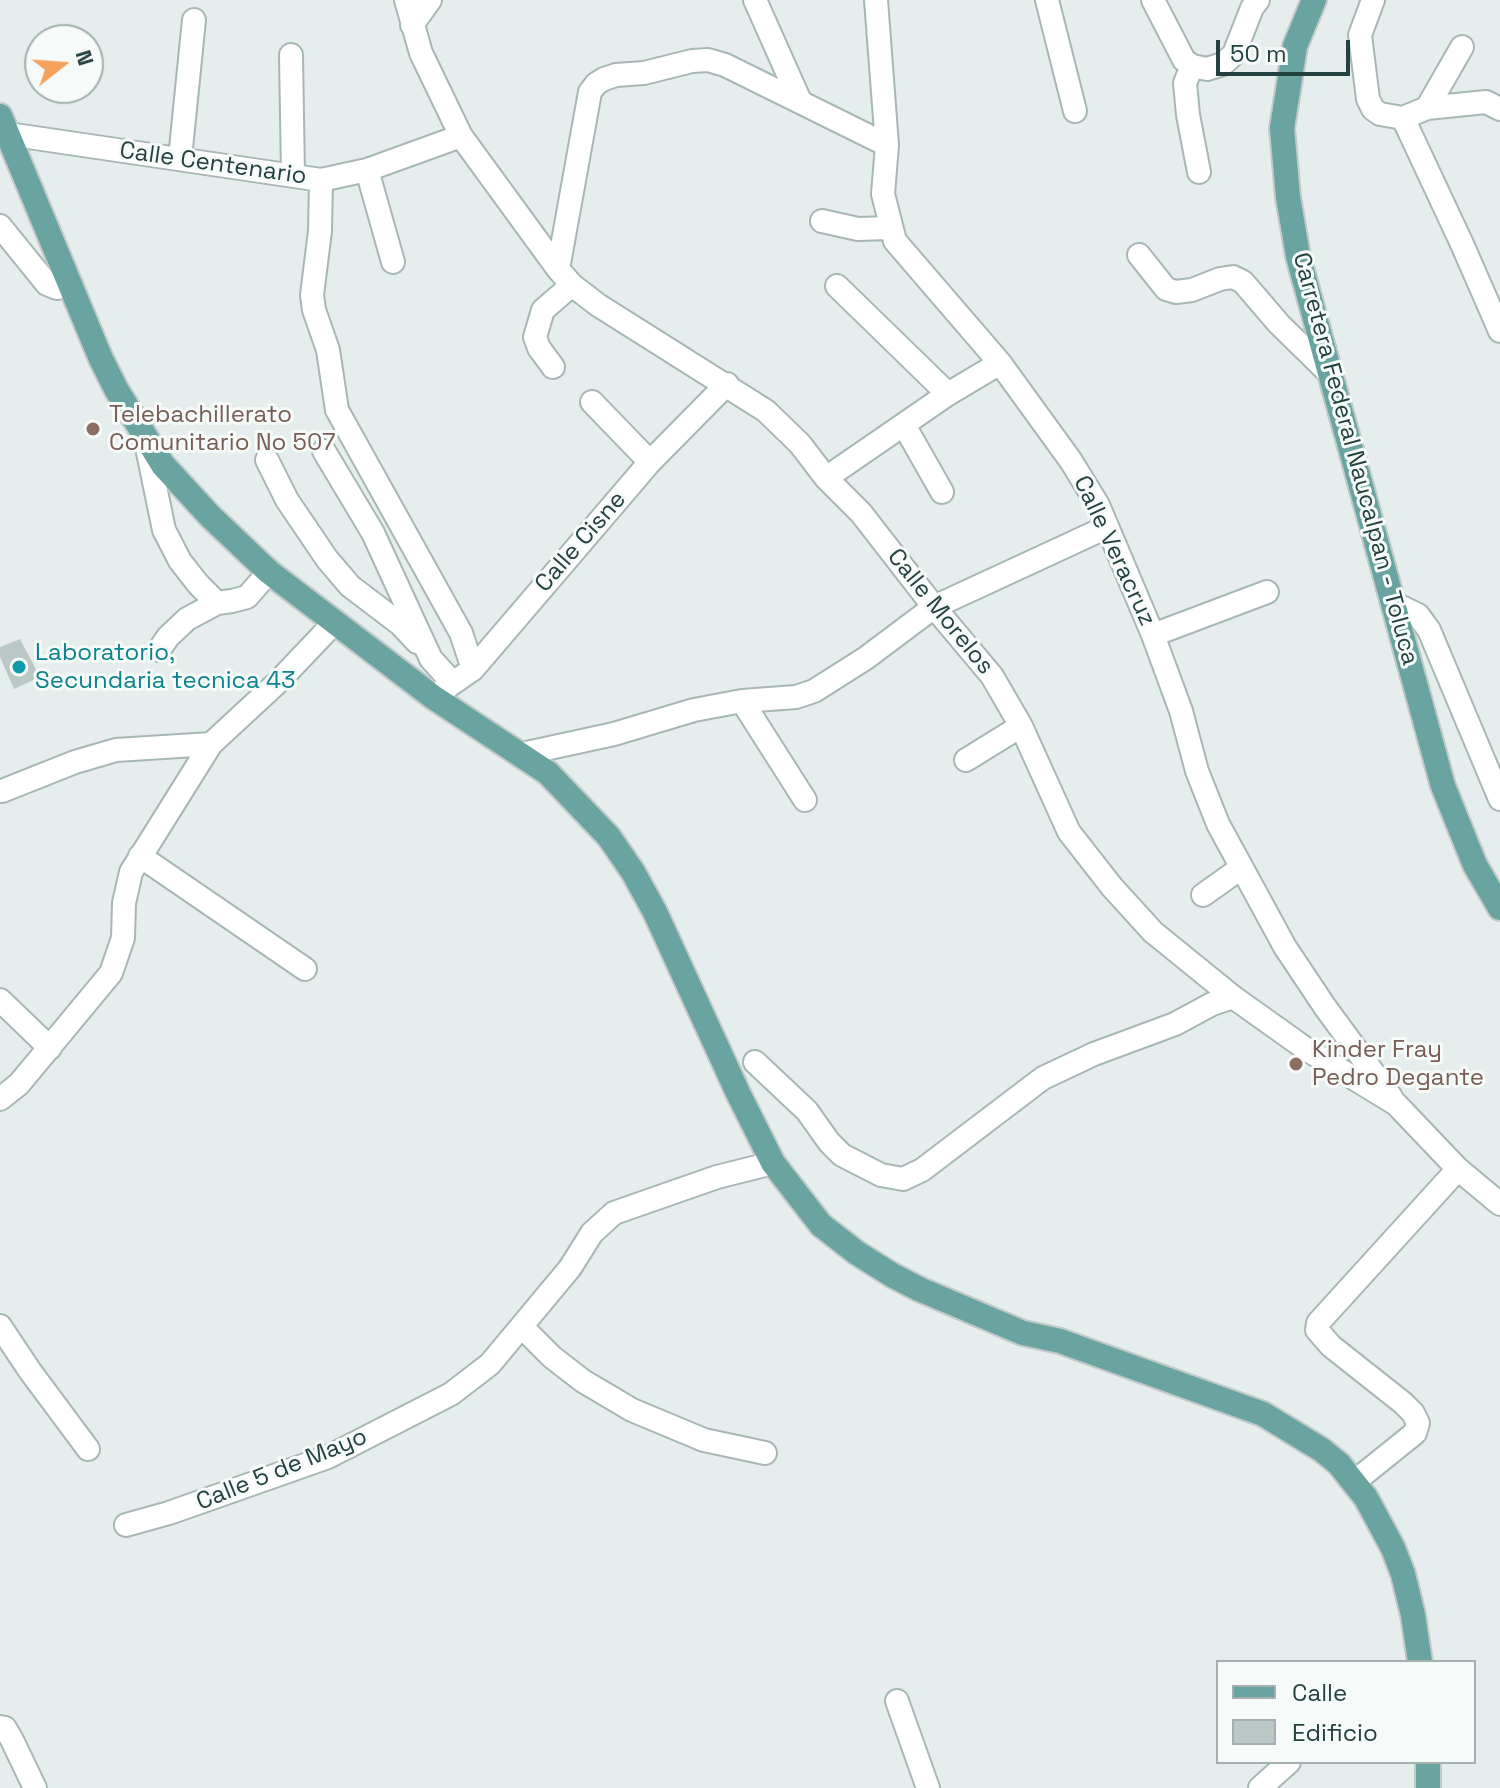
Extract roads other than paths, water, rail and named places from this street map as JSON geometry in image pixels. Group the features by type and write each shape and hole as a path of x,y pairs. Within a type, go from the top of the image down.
{"main road":[{"name":"Carretera Federal Naucalpan - Toluca","path":"1314,0 1295,46 1282,128 1288,197 1298,256 1443,786 1475,865 1500,908"},
{"path":"4,125 116,389 145,438 183,488 269,572 334,623 443,690 548,773 609,837 633,872 773,1163 821,1225 892,1275 1023,1333 1060,1341 1263,1414 1322,1450 1354,1482 1379,1519 1403,1574 1420,1660"},
{"path":"1428,1764 1428,1788"}],"street":[{"name":"Calle Morelos","path":"406,0 421,53 461,136 565,277 598,305 766,411 800,444 826,478 861,513 992,676 1021,726 1069,832 1112,887 1153,932 1233,997 1306,1049 1396,1104 1458,1169 1500,1204"},
{"path":"412,25 430,0"},
{"path":"755,0 800,101"},
{"name":"Calle Veracruz","path":"876,0 887,145 883,194 889,228 895,241 906,258 1000,363 1071,461 1107,527 1153,635 1181,711 1197,771 1218,824 1293,959 1396,1104"},
{"path":"1047,0 1075,111"},
{"path":"1153,0 1179,52 1192,66 1214,69 1234,54 1258,0"},
{"path":"1373,0 1360,35 1368,99 1373,109 1380,114 1403,118 1427,108 1493,106"},
{"path":"180,158 194,20"},
{"path":"1427,108 1462,47"},
{"path":"291,55 293,175"},
{"path":"553,367 535,337 543,310 565,277 590,92 596,84 616,75 644,73 708,60 725,65 887,145"},
{"path":"1192,66 1185,83 1199,172"},
{"path":"1403,118 1500,331"},
{"name":"Calle Centenario","path":"4,125 180,158 321,180 367,170 461,136"},
{"path":"367,170 393,262"},
{"path":"321,180 320,231 312,295 330,358 337,410 461,633 473,669"},
{"path":"822,221 858,229 889,228"},
{"path":"0,226 47,284 57,288 69,284"},
{"path":"1139,255 1166,289 1176,292 1233,277 1243,282 1279,324 1328,372"},
{"path":"837,286 948,394"},
{"path":"826,478 948,394 1000,363"},
{"name":"Calle Cisne","path":"443,690 473,669 650,462 727,384"},
{"path":"592,402 650,462"},
{"path":"904,425 942,492"},
{"path":"145,438 164,530 180,561 217,603"},
{"path":"324,451 373,533 443,690"},
{"path":"267,460 287,500 327,559 350,586 400,624 431,659"},
{"path":"522,754 614,734 694,710 742,701 796,697 814,691 866,658 934,607 1107,527"},
{"path":"159,650 187,619 217,603 247,597 269,572"},
{"path":"1153,635 1267,592"},
{"path":"1395,604 1418,615 1429,630 1500,799"},
{"path":"0,1099 19,1084 111,973 123,938 124,903 131,872 211,744 278,682 334,623"},
{"path":"742,701 805,800"},
{"path":"966,760 1021,726"},
{"path":"2,791 75,762 116,750 211,744"},
{"path":"140,856 305,969"},
{"path":"1203,895 1241,868"},
{"path":"755,1062 807,1111 842,1155 881,1175 903,1179 922,1170 1043,1078 1233,997"},
{"path":"0,1000 50,1048"},
{"name":"Calle 5 de Mayo","path":"126,1525 328,1457 451,1394 490,1364 570,1268 592,1233 614,1213 717,1177 773,1163"},
{"path":"1354,1482 1415,1433 1418,1423 1403,1403 1331,1346 1317,1330 1318,1323 1458,1169"},
{"path":"0,1326 88,1449"},
{"path":"522,1327 552,1357 583,1381 632,1410 704,1440 765,1453"},
{"path":"897,1701 928,1788"},
{"path":"0,1727 5,1728 12,1740 35,1788"},
{"path":"1260,1788 1287,1764"}],"place":[{"name":"Telebachillerato Comunitario No 507","path":"93,429"},
{"name":"Laboratorio, Secundaria tecnica 43","path":"19,667"},
{"name":"Kinder Fray Pedro Degante","path":"1296,1064"}]}
